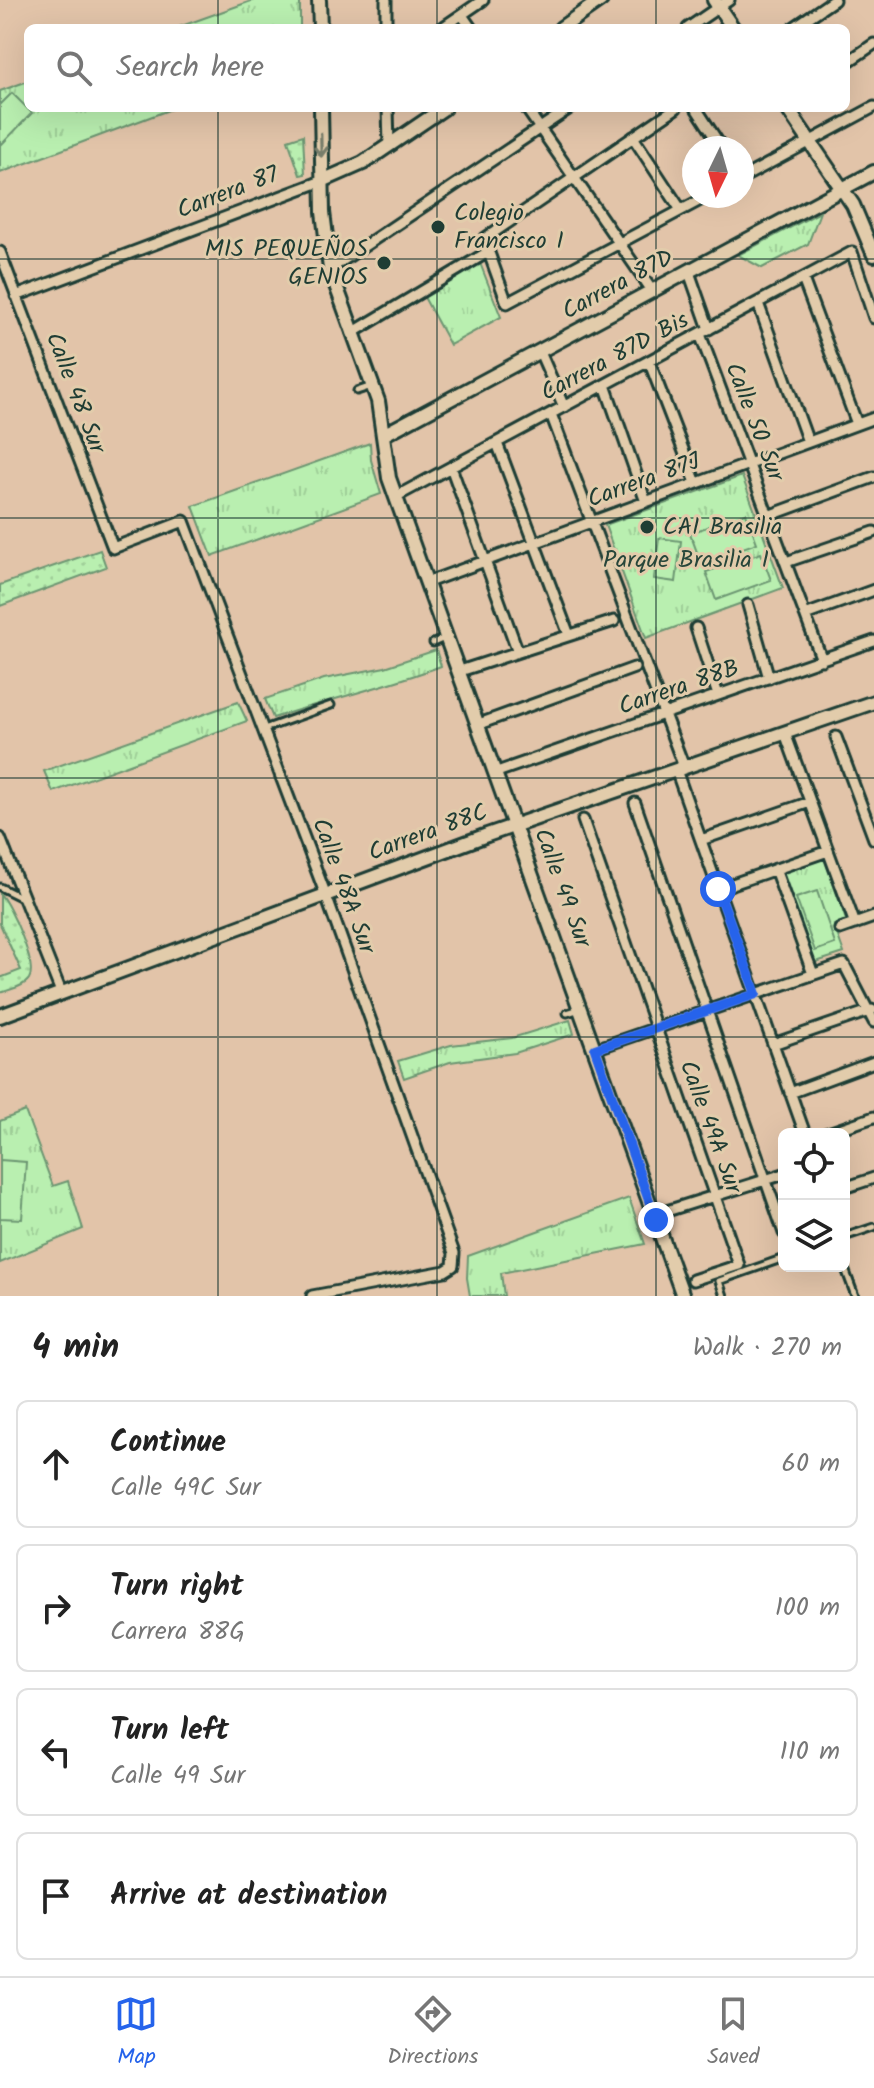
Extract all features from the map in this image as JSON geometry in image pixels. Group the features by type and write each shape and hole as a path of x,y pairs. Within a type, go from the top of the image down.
{"street":[{"path":"319,0 320,24"},
{"path":"386,0 386,24"},
{"path":"448,24 483,0"},
{"path":"567,24 601,0"},
{"path":"799,24 834,0"},
{"path":"693,24 721,2 731,24"},
{"path":"462,15 468,24"},
{"path":"850,60 874,44"},
{"path":"754,172 874,107"},
{"name":"Calle 49 Sur","path":"321,112 322,181 330,269 382,415 389,478 683,1296"},
{"path":"388,112 389,146"},
{"name":"Carrera 87","path":"16,296 356,168 438,112"},
{"path":"529,112 653,292"},
{"path":"330,269 564,112"},
{"path":"670,112 484,239 507,303 685,208"},
{"path":"699,112 714,136"},
{"path":"790,112 843,190 873,246"},
{"path":"633,137 681,210"},
{"name":"Carrera 87D","path":"383,435 874,172"},
{"name":"Calle 48 Sur","path":"0,252 113,548 184,521"},
{"path":"352,333 488,252"},
{"name":"Carrera 87D Bis","path":"397,496 852,252 874,318"},
{"name":"Calle 50 Sur","path":"689,272 704,331 749,464 822,660"},
{"path":"803,279 857,424"},
{"path":"758,303 808,442"},
{"path":"540,352 564,407"},
{"path":"649,361 696,483"},
{"path":"605,385 646,502"},
{"path":"551,414 664,714 701,840 803,1128"},
{"name":"Carrera 87J","path":"428,582 874,418"},
{"path":"497,443 569,635"},
{"path":"451,467 518,652"},
{"path":"768,516 874,477"},
{"name":"Calle 48A Sur","path":"184,521 325,893 454,1253 453,1266 445,1271 312,1296"},
{"path":"786,562 874,532"},
{"path":"805,615 874,590"},
{"path":"748,605 769,678"},
{"path":"460,671 614,621"},
{"path":"696,628 718,695"},
{"name":"Carrera 88B","path":"497,772 874,641"},
{"path":"479,724 634,668"},
{"name":"Carrera 88C","path":"0,1016 325,893 874,702"},
{"path":"785,733 855,924"},
{"path":"836,737 874,839"},
{"path":"701,840 810,802"},
{"path":"635,803 778,1217"},
{"name":"Calle 49A Sur","path":"583,820 739,1265 693,1280"},
{"path":"0,838 61,992"},
{"path":"718,889 828,851"},
{"path":"775,869 813,974"},
{"path":"840,929 874,917"},
{"path":"595,1049 844,964 872,1010 874,1022"},
{"path":"773,1044 872,1010"},
{"path":"790,1093 874,1062"},
{"path":"842,1128 874,1117"},
{"path":"654,1215 778,1176"},
{"path":"850,1186 874,1178"}],"lane":[{"path":"357,391 373,386"},
{"path":"433,643 447,636"},
{"path":"263,730 331,705"},
{"path":"0,887 25,900"},
{"path":"567,1013 581,1009"},
{"path":"394,1085 406,1083"},
{"path":"850,1235 874,1227"},
{"path":"724,1296 719,1281 778,1260"},
{"path":"846,1272 855,1296"}],"green space":[{"path":"254,0 300,0 300,24 187,24"},
{"path":"24,82 24,112 163,112 0,173 0,91"},
{"path":"12,93 24,105 24,112 32,113 0,146 0,105"},
{"path":"303,135 305,174 300,175 288,140"},
{"path":"820,212 808,244 762,268 738,255"},
{"path":"480,263 501,317 450,345 424,297"},
{"path":"370,443 371,460 381,494 212,556 193,506"},
{"name":"Parque Brasilia I","path":"742,476 783,588 646,638 605,525"},
{"path":"746,513 757,543 701,563 690,533"},
{"path":"659,538 681,541 676,582 654,579"},
{"path":"100,550 106,567 0,606 0,585"},
{"path":"761,553 771,580 716,600 706,572"},
{"path":"436,650 441,666 273,718 265,699 324,679 385,667"},
{"path":"238,702 247,721 53,792 44,771"},
{"path":"824,858 846,920 834,925 844,953 813,963 781,873"},
{"path":"817,891 835,944 815,951 796,898"},
{"path":"0,894 22,935 31,972 23,984 0,993 0,978 21,970 0,924"},
{"path":"570,1020 574,1034 515,1053 450,1062 404,1078 398,1061 451,1045 512,1038"},
{"path":"25,1111 53,1186 68,1181 83,1229 0,1263 0,1121"},
{"path":"0,1160 26,1162 22,1219 0,1218"},
{"path":"629,1198 645,1244 501,1273 504,1296 470,1296 468,1256"}],"place":[{"name":"Colegio Francisco I","path":"438,227"},
{"name":"MIS PEQUEÑOS GENIOS","path":"384,263"},
{"name":"CAI Brasilia","path":"647,527"}],"route":[{"path":"656,1220 595,1049 756,994 718,889"}]}
